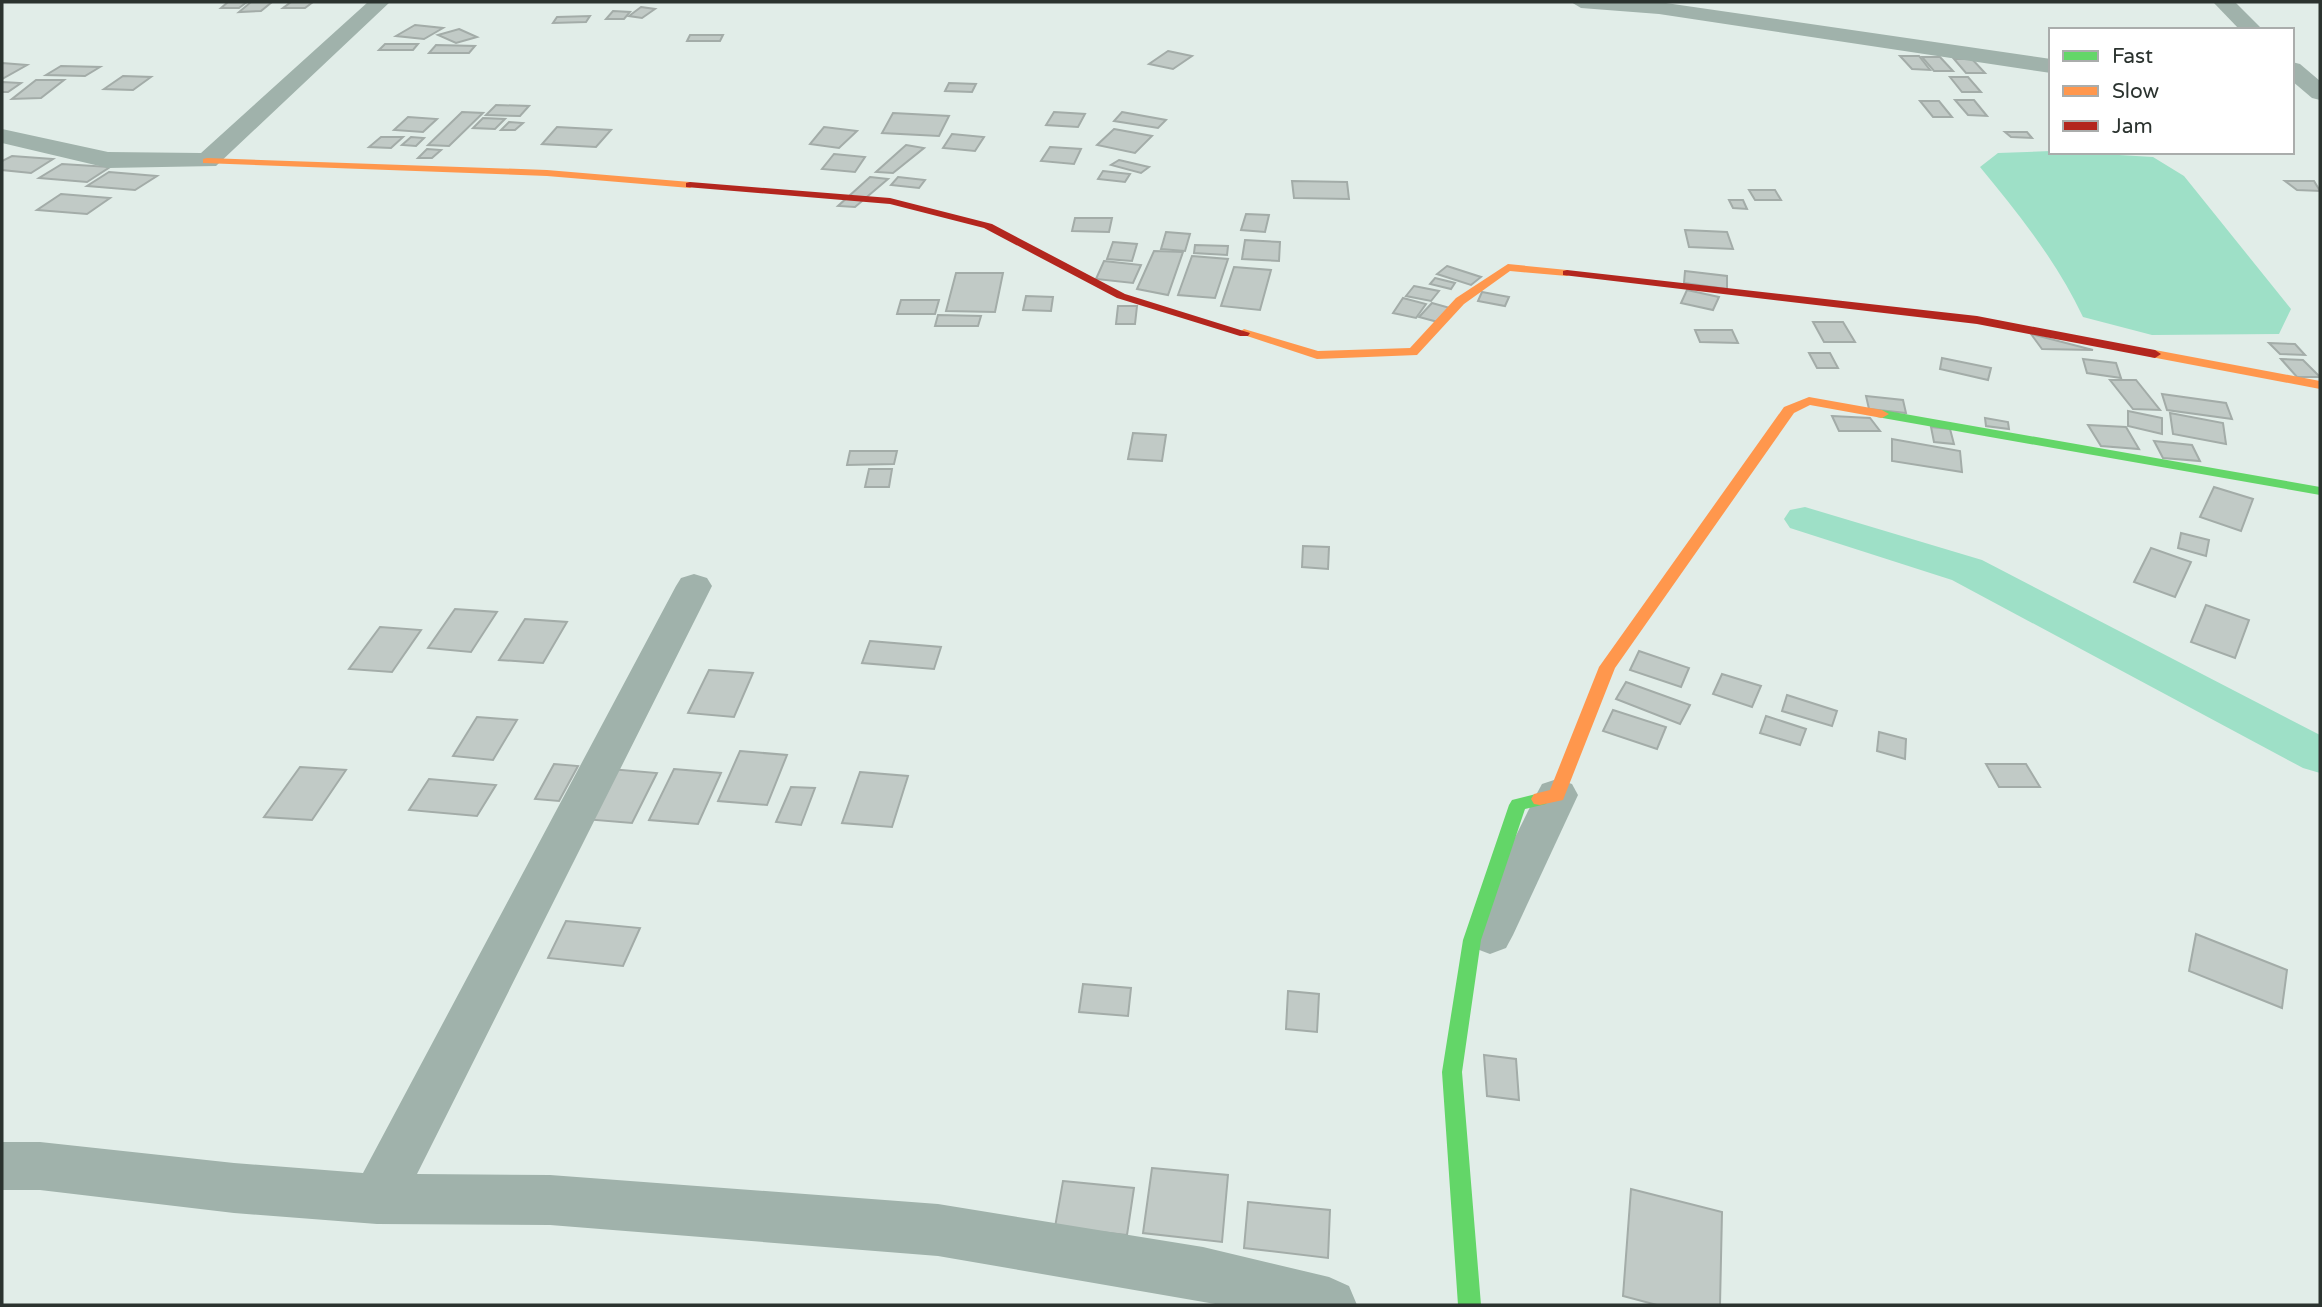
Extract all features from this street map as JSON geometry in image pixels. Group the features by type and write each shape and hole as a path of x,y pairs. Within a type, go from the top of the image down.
{"street":[{"path":"208,161 380,2"},
{"path":"1581,2 1687,12 1880,38 2024,64 2049,66"},
{"path":"2223,2 2250,28"},
{"path":"2294,71 2320,93"},
{"path":"2,136 108,160 547,173 890,201 988,226 1121,296 1317,355 1413,352 1460,301 1508,267 1695,285 1977,320 2320,385"},
{"path":"1470,1305 1464,990 1557,795 1606,667 1789,410 1809,401 2320,491"},
{"path":"377,1199 694,586"},
{"path":"2,1166 40,1166 234,1188 377,1199 550,1200 938,1230 1203,1274 1329,1305"}],"shaded area":[{"path":"2049,151 2049,154 2153,157 2184,176 2291,309 2279,334 2152,335 2083,317 2049,258 1980,167 1998,153"}],"building":[{"path":"228,2 247,2 239,8 221,8"},
{"path":"251,2 272,2 261,11 239,12"},
{"path":"291,2 313,2 305,8 283,8"},
{"path":"641,7 655,9 642,18 629,16"},
{"path":"613,11 630,12 624,19 606,19"},
{"path":"590,16 586,22 553,23 557,17"},
{"path":"415,25 443,28 424,39 396,36"},
{"path":"459,29 477,37 456,43 438,35"},
{"path":"690,35 723,35 720,41 687,41"},
{"path":"385,44 418,44 413,50 379,50"},
{"path":"436,45 475,46 469,53 429,53"},
{"path":"1168,51 1192,56 1173,69 1149,64"},
{"path":"1900,56 1919,56 1930,70 1912,69"},
{"path":"1922,57 1940,57 1953,71 1934,71"},
{"path":"1954,59 1972,59 1985,73 1966,73"},
{"path":"2,63 27,65 2,79"},
{"path":"61,66 100,67 85,76 46,75"},
{"path":"123,76 151,77 133,90 104,89"},
{"path":"1950,77 1968,77 1981,92 1962,92"},
{"path":"36,80 64,80 41,98 12,99"},
{"path":"2,82 21,83 8,92 2,92"},
{"path":"949,83 976,84 972,92 945,91"},
{"path":"1955,100 1974,100 1987,116 1968,115"},
{"path":"1920,101 1939,101 1952,117 1933,117"},
{"path":"496,105 529,106 520,116 486,115"},
{"path":"462,112 483,113 449,146 428,145"},
{"path":"1054,112 1085,114 1078,127 1046,125"},
{"path":"1122,112 1166,120 1158,128 1114,121"},
{"path":"893,113 949,116 939,136 882,133"},
{"path":"408,117 437,119 423,132 394,130"},
{"path":"483,118 505,119 495,129 473,128"},
{"path":"509,122 523,123 515,130 501,130"},
{"path":"557,127 611,130 596,147 542,144"},
{"path":"824,127 857,131 839,148 810,144"},
{"path":"1114,129 1152,136 1135,153 1097,145"},
{"path":"2005,132 2027,132 2032,138 2011,137"},
{"path":"952,134 984,137 975,151 943,148"},
{"path":"381,137 403,137 391,148 369,147"},
{"path":"411,137 424,138 416,146 402,145"},
{"path":"906,145 924,148 893,173 876,172"},
{"path":"1050,147 1081,149 1074,164 1041,161"},
{"path":"427,149 441,150 432,158 418,158"},
{"path":"834,154 865,157 855,172 822,169"},
{"path":"12,156 53,159 31,173 2,170 2,161"},
{"path":"1119,160 1149,167 1141,173 1111,165"},
{"path":"62,164 110,167 87,182 39,178"},
{"path":"1103,171 1130,174 1125,182 1098,179"},
{"path":"109,172 157,176 135,190 87,186"},
{"path":"870,177 888,179 855,207 838,206"},
{"path":"898,177 925,180 919,188 891,185"},
{"path":"1292,181 1347,182 1349,199 1294,198"},
{"path":"2285,181 2314,181 2320,191 2297,190"},
{"path":"1749,190 1775,190 1781,200 1755,200"},
{"path":"61,194 110,198 87,214 37,210"},
{"path":"1729,200 1743,200 1747,209 1733,208"},
{"path":"1246,214 1269,215 1265,232 1241,230"},
{"path":"1075,218 1112,218 1109,232 1072,231"},
{"path":"1685,230 1727,232 1733,249 1689,247"},
{"path":"1166,232 1190,234 1185,251 1161,249"},
{"path":"1245,240 1280,242 1279,261 1242,259"},
{"path":"1113,242 1137,244 1132,261 1107,259"},
{"path":"1195,245 1228,246 1227,255 1194,253"},
{"path":"1154,251 1183,252 1168,295 1137,289"},
{"path":"1192,256 1228,259 1215,298 1178,295"},
{"path":"1104,261 1141,265 1133,283 1096,279"},
{"path":"1447,266 1481,277 1471,285 1437,274"},
{"path":"1234,267 1271,270 1260,310 1221,306"},
{"path":"1685,271 1727,276 1727,289 1684,283"},
{"path":"956,273 1003,273 995,312 946,311"},
{"path":"1435,278 1455,283 1451,289 1430,284"},
{"path":"1414,286 1439,291 1431,301 1406,296"},
{"path":"1687,290 1719,297 1713,310 1681,303"},
{"path":"1482,292 1509,297 1505,306 1478,301"},
{"path":"1026,296 1053,297 1051,311 1023,310"},
{"path":"1403,298 1426,304 1416,318 1393,313"},
{"path":"901,300 939,300 935,314 897,314"},
{"path":"1432,303 1450,308 1438,322 1419,317"},
{"path":"1118,306 1137,306 1135,324 1116,324"},
{"path":"938,315 981,316 978,326 935,326"},
{"path":"1813,322 1843,322 1855,342 1824,342"},
{"path":"1695,330 1732,330 1738,343 1700,342"},
{"path":"2031,334 2093,350 2042,349"},
{"path":"2269,343 2295,344 2305,355 2280,354"},
{"path":"1809,353 1830,353 1838,368 1817,368"},
{"path":"1942,358 1991,368 1988,380 1940,369"},
{"path":"2083,359 2116,363 2121,378 2087,373"},
{"path":"2281,359 2303,360 2320,377 2297,377"},
{"path":"2110,380 2136,380 2160,410 2133,409"},
{"path":"2162,394 2226,403 2232,419 2167,410"},
{"path":"1866,396 1903,400 1906,413 1869,409"},
{"path":"2128,411 2162,418 2162,434 2128,426"},
{"path":"2170,413 2223,423 2226,444 2173,434"},
{"path":"1832,416 1870,418 1880,431 1839,431"},
{"path":"1985,418 2008,422 2009,429 1986,426"},
{"path":"2088,425 2126,427 2139,449 2101,446"},
{"path":"1931,427 1950,429 1954,444 1934,442"},
{"path":"1133,433 1166,435 1162,461 1128,459"},
{"path":"1892,439 1960,451 1962,472 1892,461"},
{"path":"2154,441 2192,445 2200,461 2163,458"},
{"path":"850,451 897,451 894,464 847,465"},
{"path":"869,469 892,469 889,487 865,487"},
{"path":"2214,487 2253,499 2241,531 2200,517"},
{"path":"2181,533 2209,540 2206,556 2178,548"},
{"path":"1303,546 1329,547 1328,569 1302,567"},
{"path":"2151,548 2191,562 2175,597 2134,582"},
{"path":"2206,605 2249,620 2235,658 2191,642"},
{"path":"455,609 497,612 471,652 428,648"},
{"path":"525,619 567,622 543,663 499,660"},
{"path":"380,627 421,630 392,672 349,669"},
{"path":"870,641 941,647 934,669 862,663"},
{"path":"1639,651 1689,668 1681,687 1630,670"},
{"path":"709,670 753,673 734,717 688,713"},
{"path":"1722,674 1761,686 1752,707 1713,694"},
{"path":"1626,682 1690,705 1680,724 1616,699"},
{"path":"1787,695 1837,711 1832,726 1782,711"},
{"path":"1613,710 1666,727 1657,749 1603,731"},
{"path":"1766,716 1806,729 1800,745 1760,733"},
{"path":"477,717 517,720 493,760 453,756"},
{"path":"1879,732 1906,739 1905,759 1877,751"},
{"path":"740,751 787,755 767,805 718,801"},
{"path":"554,764 578,766 559,801 535,799"},
{"path":"1986,764 2026,764 2040,787 1999,787"},
{"path":"300,767 346,770 312,820 264,817"},
{"path":"610,769 657,773 632,823 583,819"},
{"path":"674,769 721,773 698,824 649,820"},
{"path":"860,772 908,776 892,827 842,823"},
{"path":"429,779 496,785 477,816 409,810"},
{"path":"791,787 815,788 801,825 776,822"},
{"path":"566,921 640,928 623,966 548,958"},
{"path":"2196,934 2287,970 2282,1008 2189,971"},
{"path":"1083,984 1131,988 1128,1016 1079,1012"},
{"path":"1288,991 1319,994 1317,1032 1286,1029"},
{"path":"1484,1055 1516,1059 1519,1100 1487,1096"},
{"path":"1152,1168 1228,1175 1222,1242 1143,1233"},
{"path":"1063,1181 1134,1188 1127,1235 1055,1227"},
{"path":"1631,1189 1722,1212 1720,1305 1657,1305 1623,1296"},
{"path":"1248,1202 1330,1210 1328,1258 1244,1248"}],"waterway":[{"path":"1805,519 1967,570 2320,756"}],"traffic: fast":[{"path":"1882,414 2320,491"},
{"path":"1469,1305 1452,1072 1472,940 1518,805 1540,799"}],"traffic: slow":[{"path":"207,161 547,173 690,185"},
{"path":"1244,333 1317,355 1413,352 1460,301 1508,267 1567,273"},
{"path":"2155,354 2320,385"},
{"path":"1540,799 1557,795 1607,667 1789,410 1809,401 1882,414"}],"traffic: jam":[{"path":"690,185 890,201 988,226 1121,296 1244,333"},
{"path":"1567,273 1977,320 2155,354"}]}
